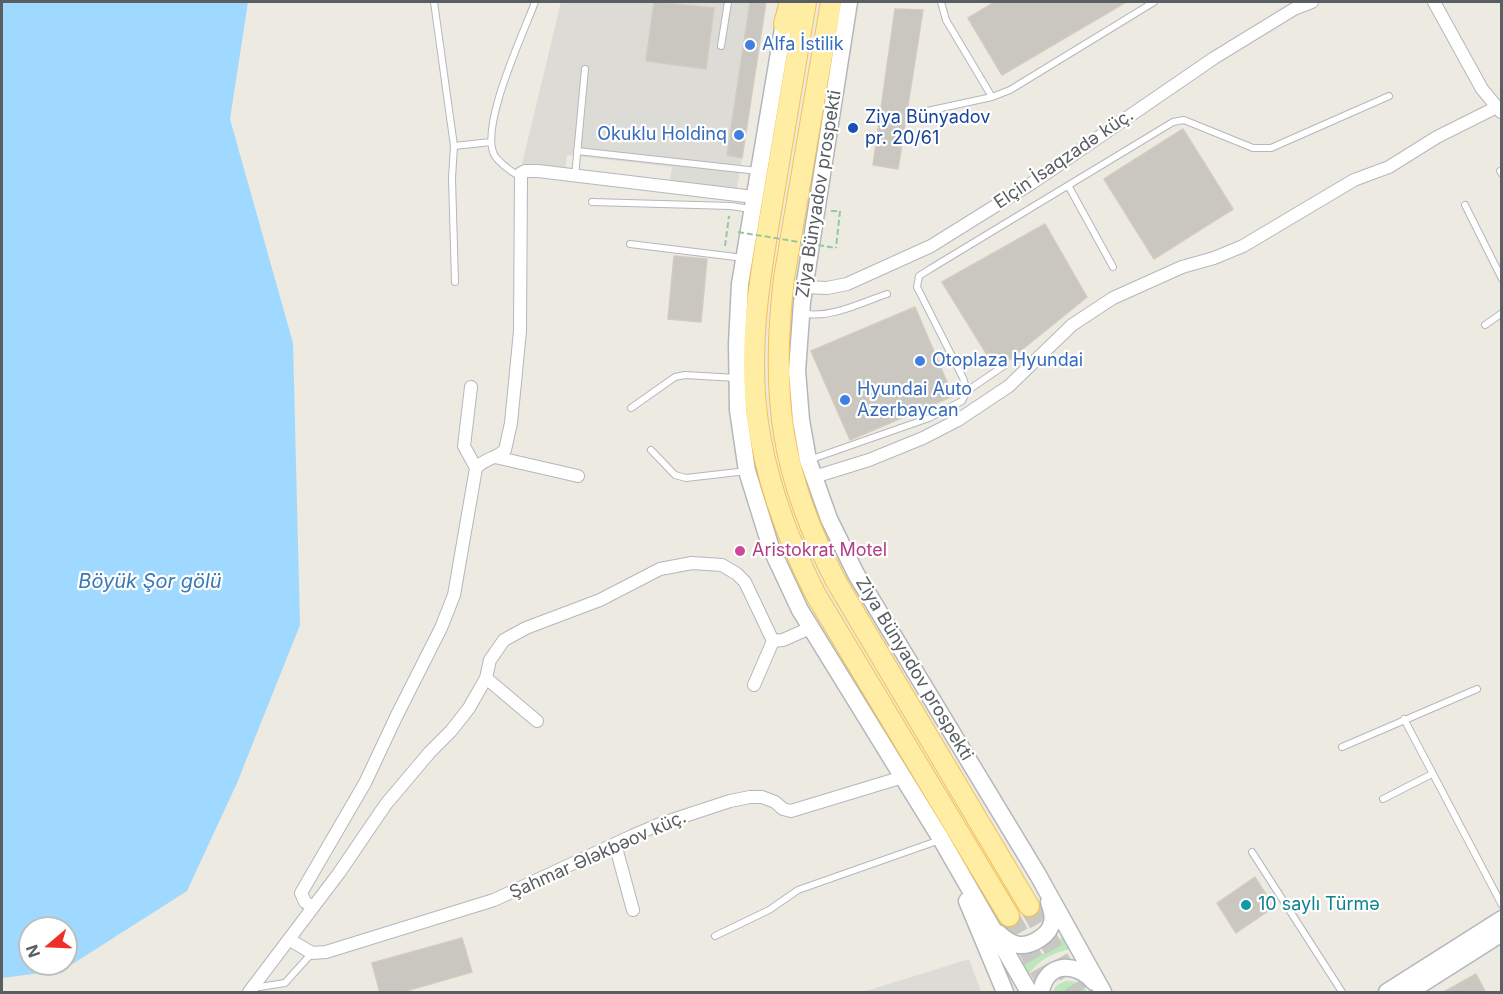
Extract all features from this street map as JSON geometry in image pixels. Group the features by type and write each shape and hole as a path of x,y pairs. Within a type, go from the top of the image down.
{"main road":[{"path":"789,2 740,284 738,410 747,471 771,548 784,580 810,628 941,839 1001,922 1005,939 1020,945 1030,944 1044,936 1052,922 1052,913 1038,875"},
{"path":"757,413 754,374 755,315 806,2"},
{"name":"Ziya Bünyadov prospekti","path":"833,2 784,278 778,344 783,435 795,485 813,533 837,583 1029,906"},
{"name":"Ziya Bünyadov prospekti","path":"849,2 801,313 797,371 801,420 808,460 829,519 856,574 1038,875 1102,993"},
{"path":"784,278 786,344 792,393 808,460"},
{"path":"740,284 746,360 766,467 800,564 1001,922 1029,993"},
{"path":"941,839 1005,993"},
{"path":"1388,993 1502,919"},
{"path":"1416,990 1502,933"},
{"path":"1041,993 1043,982 1048,976 1067,967 1087,974 1102,993"}],"street":[{"name":"Elçin İsaqzadə küç.","path":"804,287 827,288 847,284 931,246 1032,183 1214,58 1294,9 1312,2"},
{"path":"813,477 869,460 923,438 958,420 1009,386 1071,325 1113,298 1182,267 1214,258 1243,246 1354,180 1389,167 1437,137 1499,110 1482,89 1434,2"},
{"path":"313,907 305,902 301,893 365,783 441,628 454,595 476,468 483,461 495,458 505,450 511,423 520,331 520,177 525,171 531,171 646,183 753,203"},
{"path":"471,387 464,446 476,468"},
{"path":"495,458 578,476"},
{"path":"250,990 290,940 386,804 469,708 486,678 490,660 504,640 526,628 600,600 660,568 692,563 722,565 746,582 773,641 754,685"},
{"path":"773,641 783,640 810,628"},
{"path":"486,678 537,721"},
{"name":"Şahmar Ələkbəov küç.","path":"312,953 326,952 494,900 660,825 730,801 762,797 791,811 903,777"},
{"path":"615,844 633,910"},
{"path":"290,940 312,953"}],"lane":[{"path":"434,2 454,146 452,178 455,282"},
{"path":"520,177 505,167 495,155 491,142 492,121 535,2"},
{"path":"721,46 728,2"},
{"path":"941,2 946,20 992,97"},
{"path":"918,113 992,97 1010,90 1154,2"},
{"path":"575,176 585,69"},
{"path":"967,391 963,378 917,287 919,276 1173,122 1184,120 1254,148 1271,148 1389,96"},
{"path":"454,146 491,142"},
{"path":"577,151 759,171"},
{"path":"1069,187 1113,267"},
{"path":"592,202 730,206 753,203"},
{"path":"1465,205 1502,279"},
{"path":"630,244 745,258"},
{"path":"801,313 808,315 829,313 888,294"},
{"path":"1485,325 1502,313"},
{"path":"808,460 929,418 962,401 967,391 1005,364"},
{"path":"631,408 675,377 685,375 737,378"},
{"path":"651,450 675,474 686,478 747,471"},
{"path":"1342,747 1477,689"},
{"path":"1404,719 1502,905"},
{"path":"1383,799 1432,774"},
{"path":"715,936 776,906 798,890 941,839"},
{"path":"1252,852 1342,993"},
{"path":"250,990 285,983 312,953"}],"path":[{"path":"725,246 730,206"},
{"path":"736,240 738,232 836,248 840,212"}],"shaded area":[{"path":"561,2 750,2 727,155 742,158 737,189 670,181 672,167 567,155 565,171 522,164"},
{"path":"969,959 981,992 863,992"}],"green space":[{"path":"1064,934 1073,949 1048,957 1028,975 1020,961 1045,953"},
{"path":"1065,981 1078,982 1088,992 1053,992 1056,986"}],"water":[{"name":"Böyük Şor gölü","path":"2,2 248,2 230,119 293,343 300,625 237,783 187,891 78,960 78,916 18,916 18,976 2,978"}],"building":[{"path":"654,2 714,8 706,69 646,61"},
{"path":"750,2 766,2 742,158 727,155"},
{"path":"995,2 1126,2 1002,75 968,18"},
{"path":"895,9 923,10 898,169 873,165"},
{"path":"1183,129 1233,209 1154,259 1104,179"},
{"path":"1045,224 1087,297 1008,361 1003,360 994,366 942,282"},
{"path":"674,256 707,259 701,322 668,319"},
{"path":"915,307 953,396 850,440 811,351"},
{"name":"10 saylı Türmə","path":"1255,877 1274,907 1236,933 1217,903"},
{"path":"462,938 472,972 399,993 380,993 372,963"},
{"path":"1476,974 1486,993 1442,993"}],"tunnel":[{"path":"1029,906 1078,992"},
{"path":"1009,916 1052,992"}],"place":[{"name":"Alfa İstilik","path":"750,45"},
{"name":"Ziya Bünyadov pr. 20/61","path":"853,128"},
{"name":"Okuklu Holdinq","path":"739,135"},
{"name":"Otoplaza Hyundai","path":"920,361"},
{"name":"Hyundai Auto Azerbaycan","path":"845,400"},
{"name":"Aristokrat Motel","path":"740,551"},
{"name":"10 saylı Türmə","path":"1246,905"}]}
